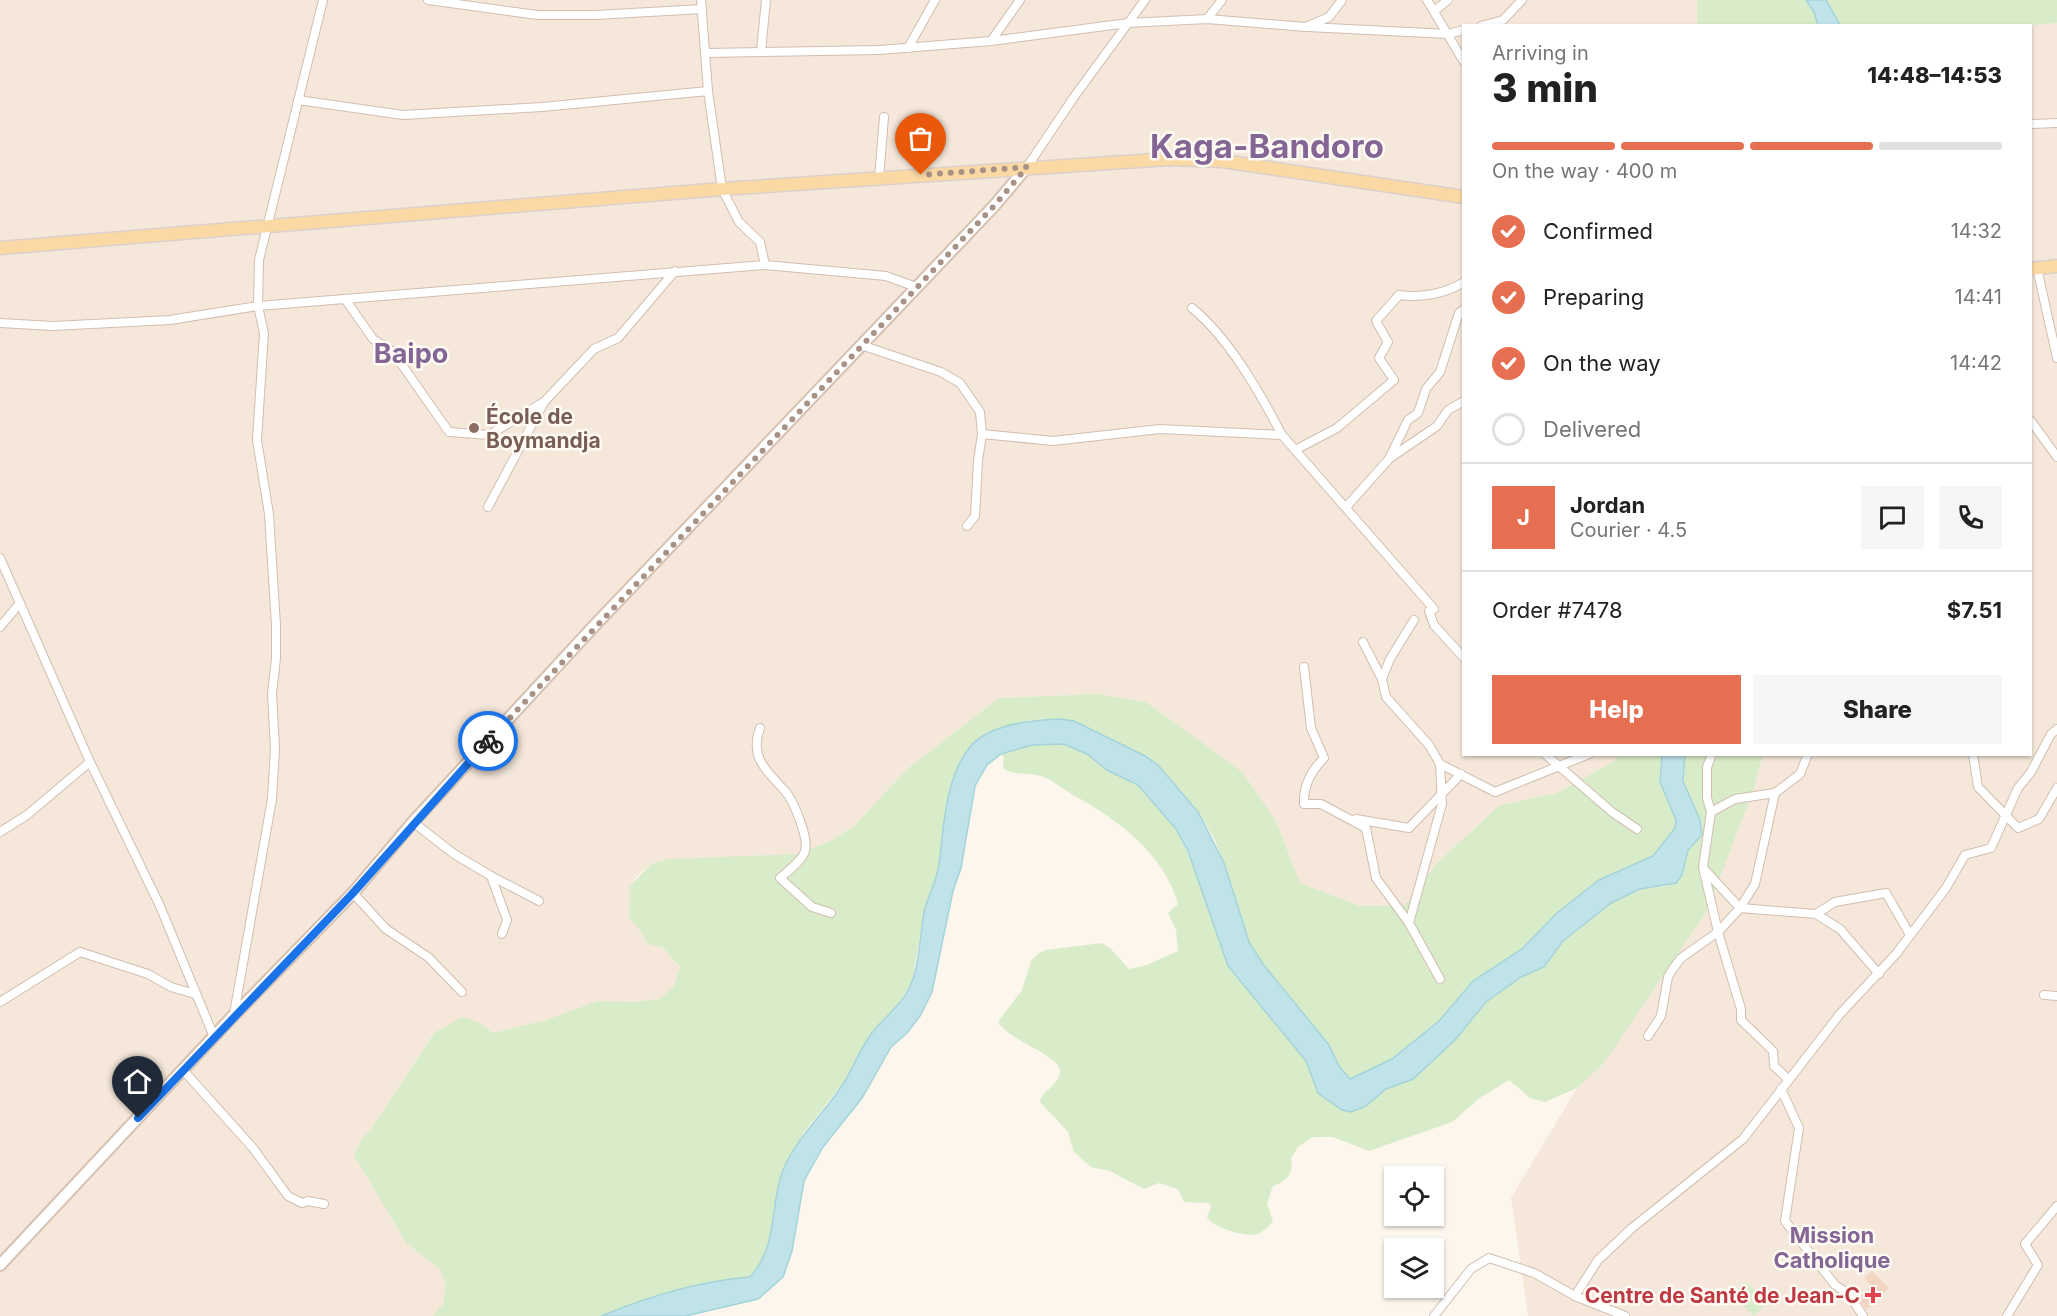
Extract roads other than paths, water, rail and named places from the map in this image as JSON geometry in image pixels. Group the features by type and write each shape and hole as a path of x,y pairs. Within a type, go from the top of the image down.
{"main road":[{"path":"0,248 722,189 1169,159 1222,161 1462,197"},
{"path":"2034,268 2057,266"}],"street":[{"path":"234,1015 272,798 275,749 272,694 276,658 276,625 269,514 257,440 264,333 258,306 259,260 323,0"},
{"path":"428,0 537,15 596,15 702,9"},
{"path":"701,0 708,91 722,189 739,222 760,242 765,266"},
{"path":"761,51 766,0"},
{"path":"908,48 935,0"},
{"path":"991,40 1020,0"},
{"path":"0,1266 234,1015 353,893 413,822 594,626 1027,167 1145,0"},
{"path":"1207,19 1222,0"},
{"path":"1306,27 1329,17 1342,0"},
{"path":"1427,0 1462,59"},
{"path":"1434,11 1448,0"},
{"path":"1488,24 1503,20 1522,0"},
{"path":"705,53 908,48 1128,23 1207,19 1306,27 1448,34 1462,30"},
{"path":"298,100 403,115 542,108 708,91"},
{"path":"879,178 884,117"},
{"path":"2032,124 2057,123"},
{"path":"0,323 52,326 170,320 258,306 675,271 765,266 886,276 916,287"},
{"path":"2034,268 2057,357"},
{"path":"488,507 544,402 594,349 618,338 675,271"},
{"path":"1295,450 1337,428 1394,380 1379,358 1388,342 1376,321 1399,296 1415,297 1453,289 1462,283"},
{"path":"345,300 373,339 393,352 449,432 489,435 544,402"},
{"path":"1192,308 1206,318 1250,380 1282,435 1347,506 1432,610 1434,625 1462,656"},
{"path":"1389,459 1408,420 1418,413 1426,389 1440,372 1459,313 1462,311"},
{"path":"861,345 941,372 960,383 980,412 982,434 975,516 967,526"},
{"path":"1347,506 1389,459 1437,426 1448,410 1462,402"},
{"path":"2032,422 2057,457"},
{"path":"982,434 1053,441 1161,429 1282,435"},
{"path":"0,558 90,762 160,906 214,1037"},
{"path":"0,627 20,603"},
{"path":"1382,679 1390,659 1414,620"},
{"path":"1363,642 1382,679 1386,698 1429,745 1440,764 1442,804 1409,922"},
{"path":"1304,667 1311,728 1324,758 1314,768 1306,783 1304,804 1321,804 1366,828 1376,878 1409,922 1440,979"},
{"path":"760,728 756,757 768,775 787,794 807,839 805,854 780,878 812,907 831,913"},
{"path":"1575,1296 1598,1260 1632,1228 1743,1139 1840,1014 1879,974 1910,935 1946,888 1965,855 1991,848 2018,788 2031,772 2051,734 2057,729"},
{"path":"1547,756 1587,791 1637,829"},
{"path":"1440,764 1496,792 1585,756"},
{"path":"1711,756 1707,767 1707,798 1711,812 1703,867 1718,932 1741,1009 1741,1020 1773,1051 1774,1066 1788,1079"},
{"path":"1711,812 1735,799 1775,793 1800,774 1807,756"},
{"path":"1973,756 1978,787 2018,828 2039,819 2057,788"},
{"path":"0,832 27,816 90,762"},
{"path":"1348,818 1409,828 1461,774"},
{"path":"1648,1036 1661,1016 1668,977 1672,970 1681,958 1718,932 1740,908 1755,884 1775,793"},
{"path":"413,822 454,854 539,901"},
{"path":"1703,867 1740,908 1816,914 1840,929 1879,974"},
{"path":"491,876 507,920 502,934"},
{"path":"353,893 386,929 428,957 462,992"},
{"path":"1816,914 1835,902 1886,893 1910,935"},
{"path":"0,1002 80,952 148,974 171,987 195,994"},
{"path":"2044,995 2057,996"},
{"path":"183,1070 252,1148 288,1196 302,1203 308,1201 324,1204"},
{"path":"1781,1089 1799,1128 1785,1221 1835,1285 1849,1294 1863,1316"},
{"path":"2007,1316 2038,1265 2025,1244 2057,1206"},
{"path":"1434,1316 1471,1269 1489,1258 1534,1273 1575,1296 1625,1316"}],"water":[{"path":"1806,0 1826,0 1839,24 1818,24 1814,12"},
{"path":"1059,719 1074,721 1145,756 1158,765 1198,812 1224,863 1249,942 1263,964 1329,1045 1339,1066 1350,1079 1392,1059 1439,1021 1473,981 1522,949 1557,913 1599,880 1653,856 1675,828 1676,820 1660,782 1662,756 1685,756 1683,781 1700,820 1702,835 1688,850 1682,875 1676,883 1640,889 1611,903 1563,941 1544,967 1521,977 1486,1002 1455,1040 1413,1079 1386,1089 1366,1106 1351,1112 1342,1110 1318,1093 1306,1061 1228,966 1188,851 1176,829 1138,785 1107,770 1087,754 1064,744 1032,745 1001,754 987,765 975,786 961,868 953,891 932,992 920,1016 907,1033 891,1047 862,1098 823,1147 804,1181 792,1251 783,1277 758,1299 686,1316 601,1316 674,1291 712,1282 750,1277 759,1265 769,1239 779,1184 789,1157 845,1081 870,1035 901,1001 910,987 919,954 924,912 938,870 947,803 955,773 962,759 978,739 988,733 1011,725"}],"place":[{"name":"École de Boymandja","path":"474,428"},
{"name":"Centre de Santé de Jean-C","path":"1873,1295"}],"district":[{"name":"Kaga-Bandoro","path":"1267,146"},
{"name":"Baipo","path":"411,353"},
{"name":"Mission Catholique","path":"1832,1248"}]}
